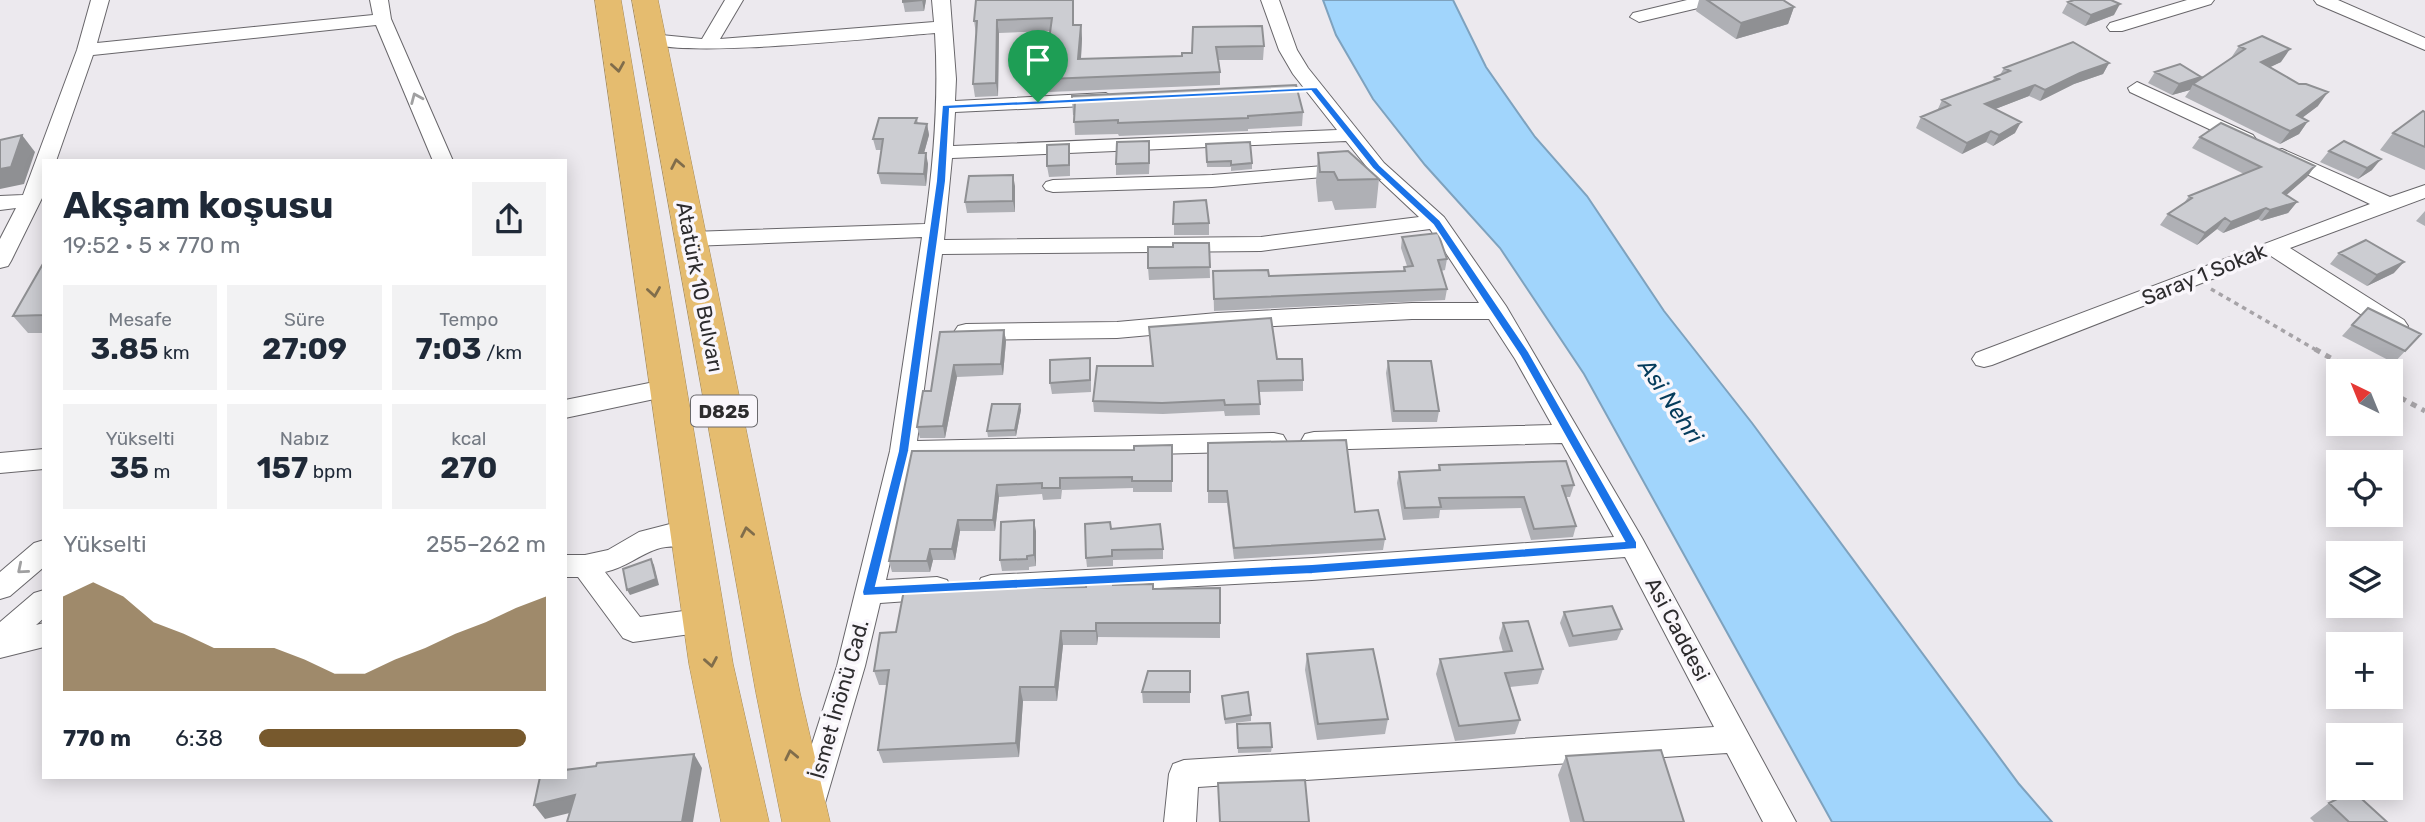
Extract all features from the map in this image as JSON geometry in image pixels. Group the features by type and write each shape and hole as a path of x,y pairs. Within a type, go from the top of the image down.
{"highway":[{"name":"Atatürk 10 Bulvarı","path":"608,0 705,620 745,822"},
{"name":"Atatürk 10 Bulvarı","path":"645,0 778,693 806,820"}],"street":[{"path":"46,159 86,50 100,0"},
{"path":"707,45 734,0"},
{"name":"İsmet İnönü Cad.","path":"806,820 851,666 904,451 941,181 947,79 941,0"},
{"name":"Asi Caddesi","path":"1270,0 1288,50 1314,89 1377,167 1436,222 1498,311 1633,546 1780,822"},
{"path":"1639,17 1709,0"},
{"path":"2116,27 2205,0"},
{"path":"2323,0 2425,45"},
{"path":"86,50 381,9 442,159"},
{"path":"651,39 707,45 943,27"},
{"path":"2137,88 2390,205"},
{"path":"1287,90 1314,89"},
{"path":"945,107 1123,98"},
{"path":"942,152 1349,135"},
{"path":"1053,186 1212,181 1377,167"},
{"path":"0,261 42,171"},
{"name":"Saray 1 Sokak","path":"1984,359 2273,247 2422,195"},
{"path":"0,203 30,201"},
{"path":"691,239 932,239 1068,247 1186,243 1261,244 1436,222"},
{"path":"2273,247 2399,328"},
{"path":"920,334 1004,330 1117,330 1217,321 1412,311 1498,311"},
{"path":"567,409 669,388"},
{"path":"904,451 1569,434"},
{"path":"0,463 42,459"},
{"path":"575,566 615,559 648,540 670,535 692,537"},
{"path":"868,592 1312,569 1633,546"},
{"path":"0,588 42,553"},
{"path":"575,566 633,630 705,620"},
{"path":"0,639 42,603"},
{"path":"0,646 42,636"},
{"path":"1180,822 1184,774 1737,738"}],"path":[{"path":"2193,280 2332,359"},
{"path":"2403,398 2425,411"}],"water":[{"name":"Asi Nehri","path":"1323,0 1453,0 1486,67 1535,137 1587,196 1664,311 1752,423 2019,784 2052,822 1832,822 1584,374 1500,248 1425,165 1373,99 1336,35"}],"building":[{"path":"976,0 1073,0 1073,25 1081,25 1078,59 1182,56 1182,53 1192,53 1193,27 1262,26 1264,46 1216,47 1220,72 1048,79 1052,18 997,20 996,83 973,84"},
{"path":"1707,0 1783,0 1794,7 1741,23"},
{"path":"2111,0 2120,4 2091,15 2068,2"},
{"path":"2262,36 2290,49 2261,62 2299,84 2328,92 2297,115 2308,121 2290,131 2193,84 2245,49 2239,46"},
{"path":"2073,42 2109,63 2045,90 2035,85 1985,104 2021,122 1999,135 1991,131 1967,143 1921,117 1950,105 1942,100 1999,79 1995,77 2010,71 2004,68"},
{"path":"2180,64 2201,77 2179,84 2155,72"},
{"path":"1296,85 1303,112 1248,118 1074,122 1075,101 1072,101 1072,96"},
{"path":"2423,111 2425,147 2393,133"},
{"path":"879,118 917,118 915,123 927,124 919,153 926,153 924,174 878,173 883,139 873,139"},
{"path":"2221,123 2315,166 2283,193 2297,202 2270,210 2266,208 2231,222 2225,218 2205,233 2168,214 2192,198 2189,196 2261,167 2200,137"},
{"path":"22,135 11,167 0,169 0,140"},
{"path":"1149,141 1149,163 1116,164 1117,142"},
{"path":"2344,141 2381,159 2367,168 2329,151"},
{"path":"1250,142 1252,163 1231,165 1231,161 1207,162 1206,144"},
{"path":"1069,144 1069,165 1047,166 1047,145"},
{"path":"1348,151 1379,179 1338,180 1334,172 1320,172 1318,153"},
{"path":"1013,175 1013,201 965,202 969,176"},
{"path":"1206,200 1209,223 1173,224 1174,202"},
{"path":"1438,233 1447,259 1438,260 1447,289 1214,299 1213,271 1268,270 1269,276 1405,271 1404,267 1413,266 1402,237"},
{"path":"2366,240 2404,262 2377,275 2339,253"},
{"path":"1173,243 1209,243 1210,267 1148,268 1148,247 1173,247"},
{"path":"42,265 42,315 13,316"},
{"path":"2368,308 2421,334 2405,351 2352,325"},
{"path":"1271,318 1277,359 1302,359 1303,380 1258,381 1260,404 1225,405 1224,400 1162,403 1093,401 1097,366 1153,366 1149,327"},
{"path":"1004,330 1001,364 954,365 943,426 917,427 923,391 931,391 940,332"},
{"path":"1090,358 1090,380 1050,383 1050,360"},
{"path":"1388,361 1431,361 1439,411 1394,411"},
{"path":"992,404 1020,404 1015,430 987,431"},
{"path":"1346,440 1355,512 1378,510 1385,539 1234,548 1227,491 1208,491 1208,443"},
{"path":"1172,445 1172,481 1132,481 1132,477 1060,478 1060,488 1042,488 1042,483 997,485 993,520 958,520 952,549 930,549 927,561 889,561 912,451 1134,450 1134,446"},
{"path":"1566,461 1574,485 1562,486 1576,526 1534,529 1524,497 1439,498 1441,507 1405,508 1399,472 1440,470 1439,465"},
{"path":"1034,520 1034,555 1027,556 1027,559 1000,560 1001,522"},
{"path":"1110,522 1111,529 1160,524 1163,549 1112,550 1112,556 1086,558 1085,524"},
{"path":"651,559 656,579 627,590 623,569"},
{"path":"1113,578 1113,585 1153,584 1153,589 1220,588 1220,623 1096,623 1096,631 1061,631 1055,687 1020,687 1016,743 878,750 889,670 874,671 880,633 896,632 904,590 1023,583 1022,588 1086,587 1086,580"},
{"path":"1612,606 1622,629 1573,636 1564,612"},
{"path":"1528,621 1543,669 1505,673 1520,720 1459,726 1440,659 1512,651 1503,623"},
{"path":"1373,649 1388,719 1318,724 1307,654"},
{"path":"1148,671 1190,671 1190,692 1142,692"},
{"path":"1248,692 1251,715 1225,719 1222,696"},
{"path":"1270,723 1272,747 1238,748 1237,724"},
{"path":"1661,750 1684,822 1584,822 1566,756"},
{"path":"694,754 682,822 567,822 575,795 534,805 540,779 567,779 567,770 596,766 597,763"},
{"path":"1305,780 1309,822 1220,822 1218,783"},
{"path":"2335,800 2363,800 2387,822 2349,822 2329,803"}],"route":[{"path":"1314,89 1377,167 1436,222 1525,355 1633,546 1312,569 868,592 904,451 941,181 945,107 1038,102 1314,89"}]}
